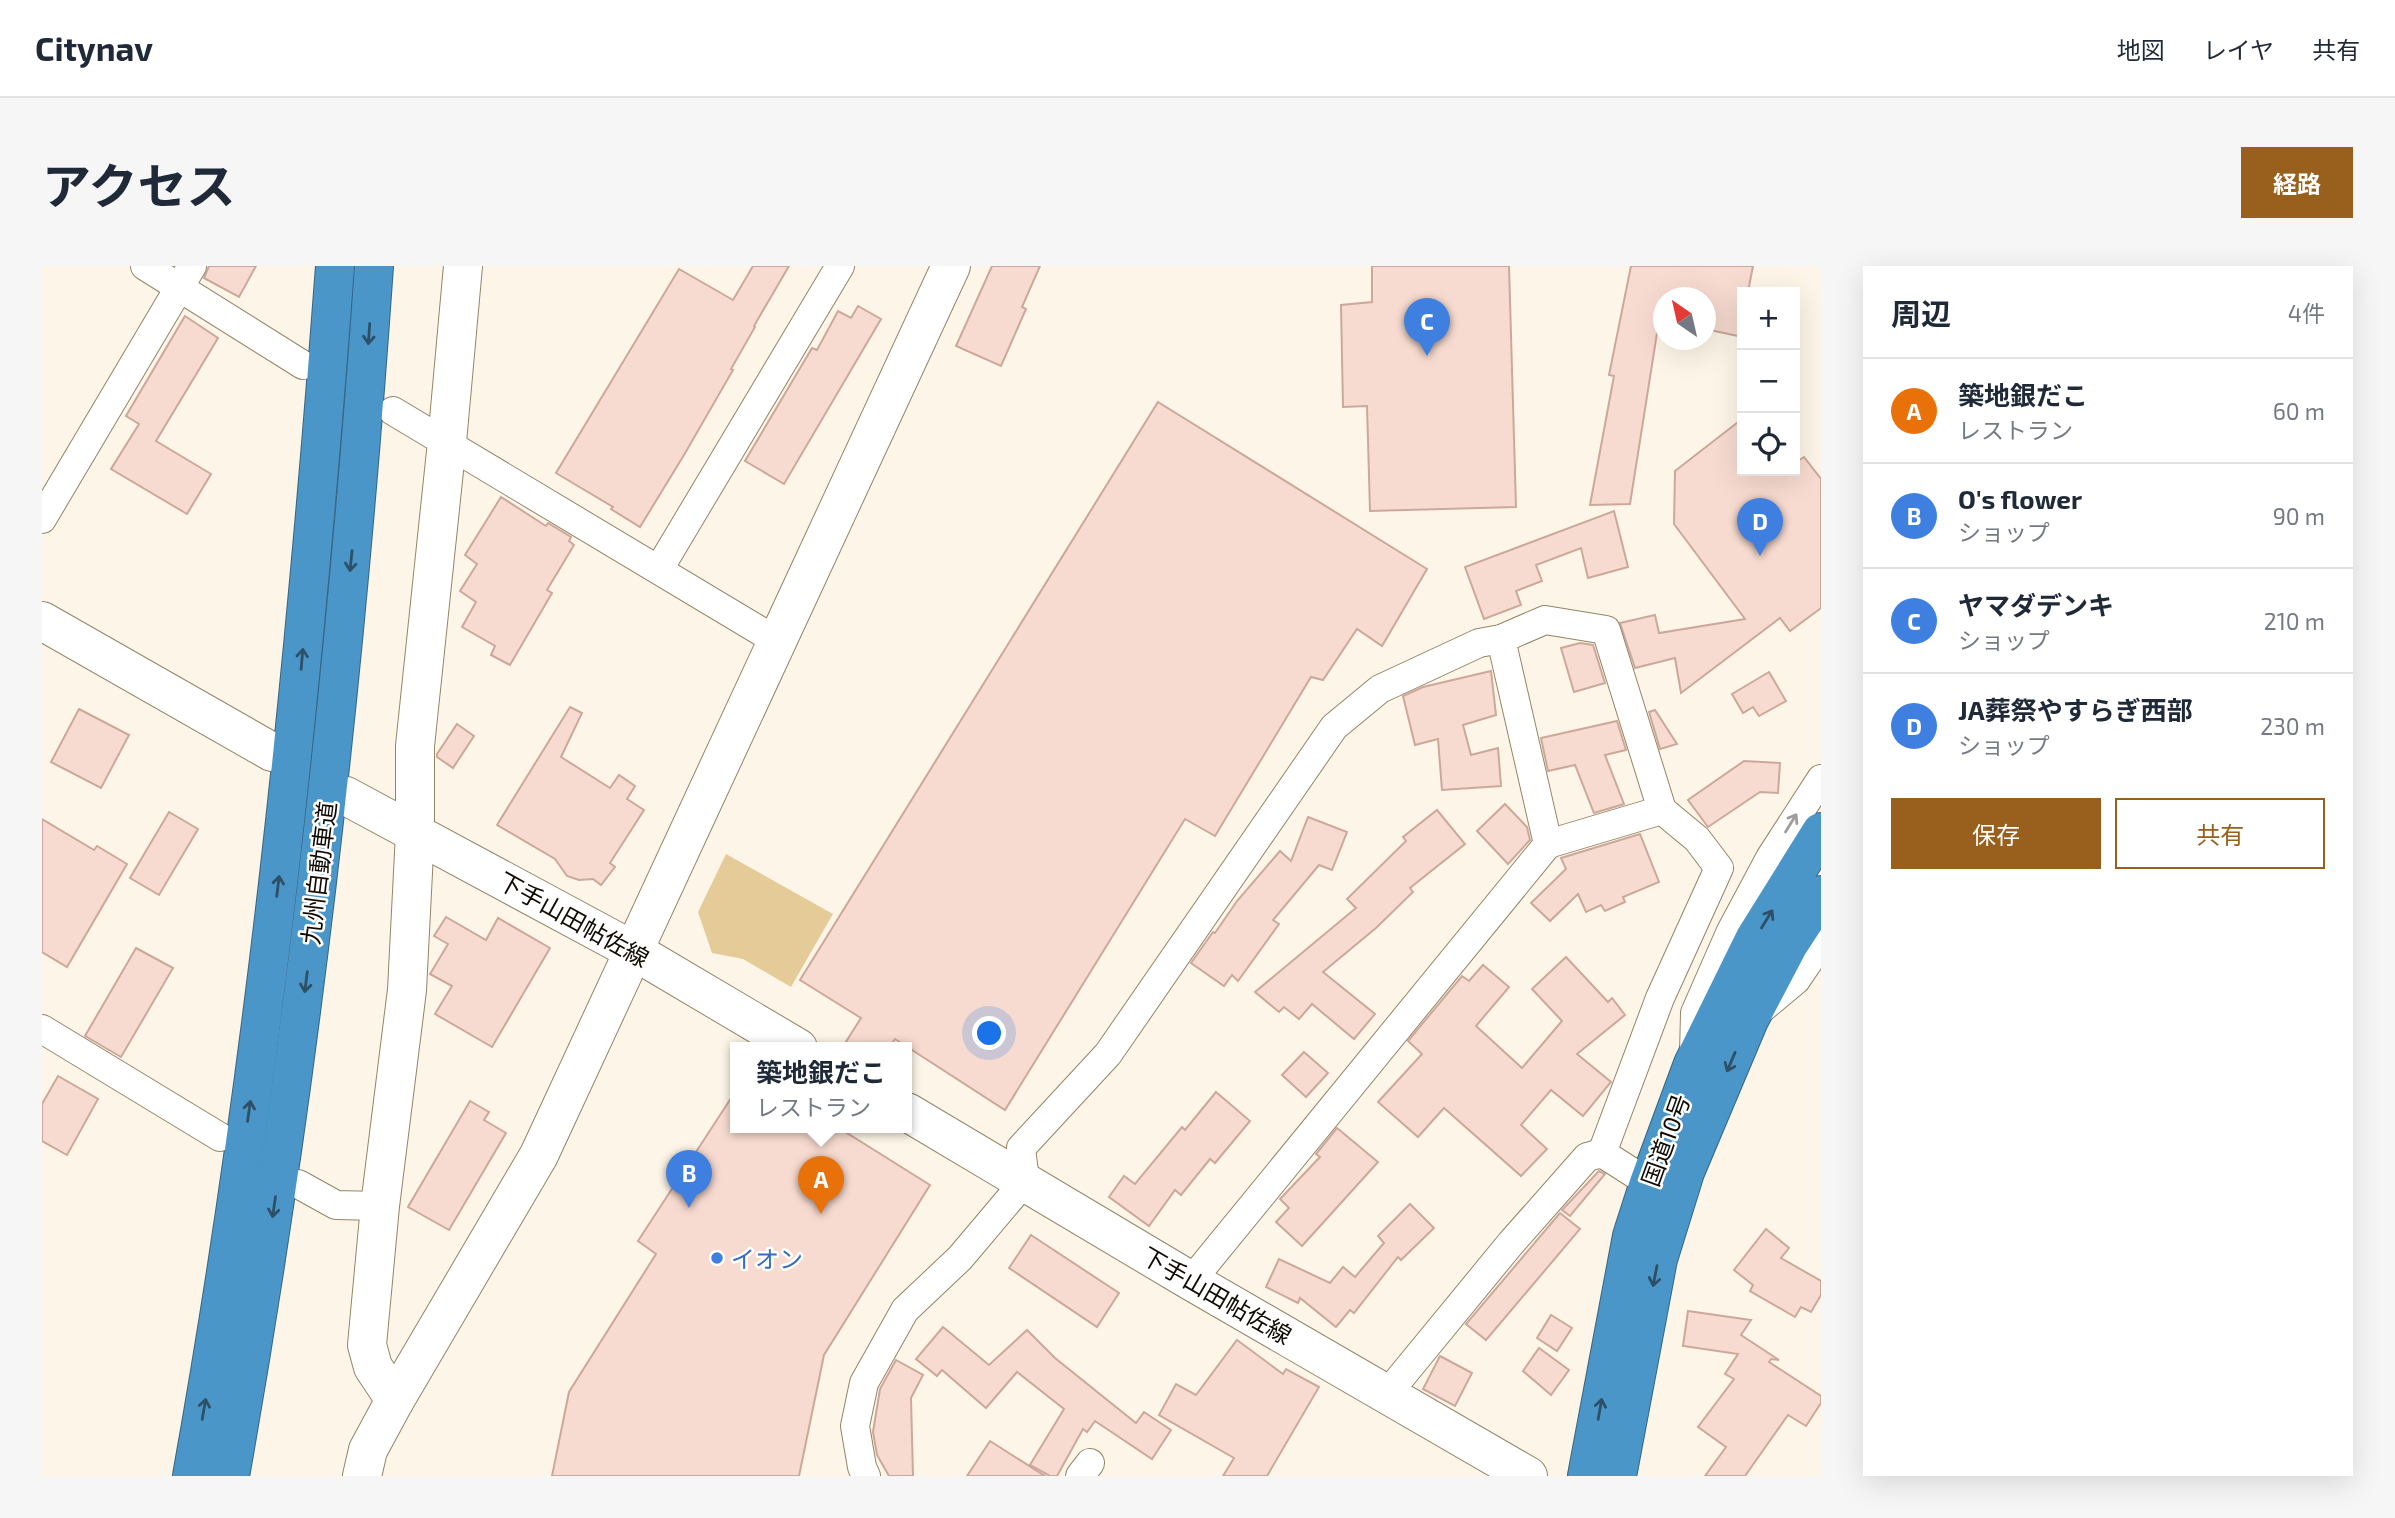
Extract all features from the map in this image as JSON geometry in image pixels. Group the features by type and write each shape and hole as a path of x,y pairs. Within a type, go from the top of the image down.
{"highway":[{"name":"九州自動車道","path":"192,1476 221,1315 266,988 299,699 335,266"},
{"name":"九州自動車道","path":"230,1476 258,1317 304,994 335,733 358,489 374,266"},
{"name":"国道10号","path":"1587,1476 1632,1236 1648,1183 1693,1064 1755,938 1821,832"},
{"name":"国道10号","path":"1617,1476 1658,1259 1685,1172 1749,1020 1789,944 1821,895"}],"street":[{"path":"145,266 186,276 303,365"},
{"path":"395,1400 373,1367 367,1345 380,1206 407,990 415,833 415,747 463,266"},
{"path":"659,569 841,266"},
{"path":"362,1476 368,1450 395,1400 539,1154 951,266"},
{"path":"42,519 186,276"},
{"path":"393,411 777,641"},
{"path":"866,1476 855,1426 863,1383 905,1310 960,1258 1025,1181 1021,1148 1108,1054 1334,727 1380,689 1479,643 1501,639 1545,620 1606,630 1662,810 1697,839 1719,869 1660,998 1602,1153"},
{"path":"42,621 272,752"},
{"path":"1501,639 1548,844"},
{"path":"1693,1064 1695,1013 1731,931 1770,858 1821,779"},
{"name":"下手山田帖佐線","path":"346,796 634,951 788,1042"},
{"path":"1191,1281 1548,844 1662,810"},
{"path":"1749,1020 1796,980 1821,943"},
{"path":"42,1029 220,1137"},
{"name":"下手山田帖佐線","path":"912,1115 1191,1281 1528,1476"},
{"path":"1388,1394 1511,1243 1587,1157 1602,1153 1648,1183"},
{"path":"298,1184 336,1205 380,1206"}],"shaded area":[{"path":"726,854 833,914 791,987 743,959 712,953 698,912"}],"building":[{"path":"209,266 256,266 239,297 204,278"},
{"path":"753,266 789,266 754,326 731,369 733,370 640,527 611,509 613,507 556,473 679,269 733,300"},
{"path":"992,266 1040,266 1022,307 1026,309 1001,366 956,346"},
{"path":"1372,266 1509,266 1516,507 1370,511 1367,406 1343,407 1341,305 1372,302"},
{"path":"1631,266 1753,266 1749,287 1737,287 1737,336 1716,331 1716,287 1653,287 1654,350 1630,504 1590,505 1614,376 1609,375"},
{"path":"858,306 881,319 784,484 745,461 812,348 817,350 838,311 851,318"},
{"path":"185,316 218,338 156,441 211,474 187,514 111,469 139,424 126,416"},
{"path":"1158,402 1427,569 1382,646 1357,629 1323,680 1311,677 1215,836 1185,819 1005,1110 912,1050 912,1042 900,1042 895,1039 893,1042 846,1042 861,1018 800,980"},
{"path":"1737,423 1737,476 1800,476 1800,460 1804,457 1821,479 1821,608 1790,631 1780,618 1681,693 1675,658 1635,668 1620,623 1655,615 1659,633 1745,619 1674,524 1675,471"},
{"path":"501,497 546,526 548,523 571,537 569,541 574,545 547,590 552,593 510,665 491,655 495,646 462,627 476,602 460,591 477,564 465,555"},
{"path":"1614,511 1628,567 1588,578 1581,548 1536,565 1542,581 1516,591 1521,605 1484,619 1465,567"},
{"path":"1580,643 1593,645 1605,683 1574,692 1561,648"},
{"path":"1491,671 1496,715 1463,725 1471,755 1498,748 1501,786 1442,790 1438,739 1415,745 1403,696 1423,687"},
{"path":"1769,672 1786,701 1759,716 1753,707 1743,713 1732,694"},
{"path":"570,707 582,713 561,757 610,788 619,775 635,786 627,799 644,810 610,863 615,867 601,885 593,879 579,880 567,876 555,859 497,825"},
{"path":"79,709 129,735 101,788 51,762"},
{"path":"1655,710 1677,744 1660,749 1649,712"},
{"path":"1617,721 1626,750 1605,755 1624,804 1594,813 1575,765 1548,771 1541,738"},
{"path":"457,724 474,736 453,768 437,757 437,754"},
{"path":"1744,761 1780,763 1778,793 1760,792 1708,827 1688,800"},
{"path":"1505,804 1527,827 1530,840 1508,864 1477,831"},
{"path":"1437,810 1465,844 1410,888 1413,892 1376,928 1323,972 1375,1014 1354,1039 1312,1004 1299,1019 1284,1007 1279,1012 1255,992 1356,908 1347,899 1406,841 1403,837"},
{"path":"169,812 198,829 159,895 130,878"},
{"path":"1308,817 1347,832 1332,870 1319,865 1273,920 1279,924 1238,981 1232,975 1224,986 1191,963 1237,901 1280,851 1291,861"},
{"path":"42,819 94,850 97,846 127,864 67,967 42,952"},
{"path":"1640,834 1659,882 1623,897 1625,902 1605,911 1601,905 1586,912 1578,894 1550,921 1531,903 1566,869 1561,858"},
{"path":"446,917 486,940 498,918 550,948 492,1047 435,1014 452,986 430,974 448,944 434,936"},
{"path":"136,948 173,968 121,1057 85,1036"},
{"path":"1566,957 1608,1002 1612,998 1625,1015 1577,1054 1611,1082 1583,1116 1551,1090 1521,1125 1547,1149 1521,1176 1444,1108 1418,1137 1378,1102 1422,1054 1408,1041 1462,976 1469,981 1483,965 1509,987 1476,1026 1522,1068 1562,1021 1532,989"},
{"path":"1304,1052 1328,1073 1306,1097 1282,1075"},
{"path":"58,1076 98,1099 67,1155 42,1141 42,1104"},
{"path":"1216,1092 1250,1121 1215,1163 1210,1159 1181,1195 1175,1190 1149,1226 1109,1197 1124,1176 1135,1184 1182,1127 1185,1130"},
{"path":"730,1100 730,1133 847,1133 930,1185 824,1355 799,1476 552,1476 569,1392 656,1254 638,1241"},
{"path":"470,1101 489,1112 484,1120 506,1133 449,1230 408,1207"},
{"path":"1337,1128 1378,1162 1302,1246 1276,1222 1289,1208 1280,1199 1320,1157 1316,1154"},
{"path":"1599,1171 1605,1174 1570,1216 1562,1210"},
{"path":"1410,1204 1434,1228 1401,1260 1398,1257 1354,1313 1350,1310 1336,1327 1300,1298 1298,1303 1266,1287 1279,1259 1330,1283 1343,1267 1355,1277 1384,1243 1378,1236"},
{"path":"1560,1213 1580,1229 1486,1340 1466,1324"},
{"path":"1766,1229 1789,1248 1781,1258 1821,1281 1821,1295 1811,1312 1801,1307 1795,1317 1750,1291 1753,1285 1734,1270"},
{"path":"1031,1235 1119,1293 1097,1327 1009,1268"},
{"path":"1688,1311 1751,1320 1741,1335 1779,1360 1771,1359 1769,1362 1821,1396 1821,1403 1806,1426 1788,1415 1745,1476 1705,1476 1726,1447 1698,1427 1734,1379 1725,1374 1738,1354 1683,1346"},
{"path":"1551,1315 1572,1328 1557,1351 1537,1338"},
{"path":"943,1327 989,1365 1027,1330 1055,1358 1136,1423 1144,1412 1171,1430 1152,1459 1095,1421 1087,1432 1083,1429 1057,1476 1050,1476 1030,1465 1064,1409 1017,1372 986,1408 942,1370 937,1376 916,1359"},
{"path":"1237,1340 1283,1374 1286,1369 1319,1387 1267,1476 1223,1476 1234,1458 1159,1415 1176,1384 1196,1395"},
{"path":"1539,1348 1569,1370 1551,1395 1523,1371"},
{"path":"1440,1356 1472,1373 1455,1406 1423,1389"},
{"path":"896,1360 923,1375 911,1398 913,1476 889,1476 877,1455 873,1432 880,1389"},
{"path":"990,1441 1045,1476 967,1476"}],"place":[{"name":"ヤマダデンキ","path":"1427,356"},
{"name":"JA葬祭やすらぎ西部","path":"1760,556"},
{"name":"O's flower","path":"689,1208"},
{"name":"築地銀だこ","path":"821,1214"},
{"name":"イオン","path":"717,1258"}]}
